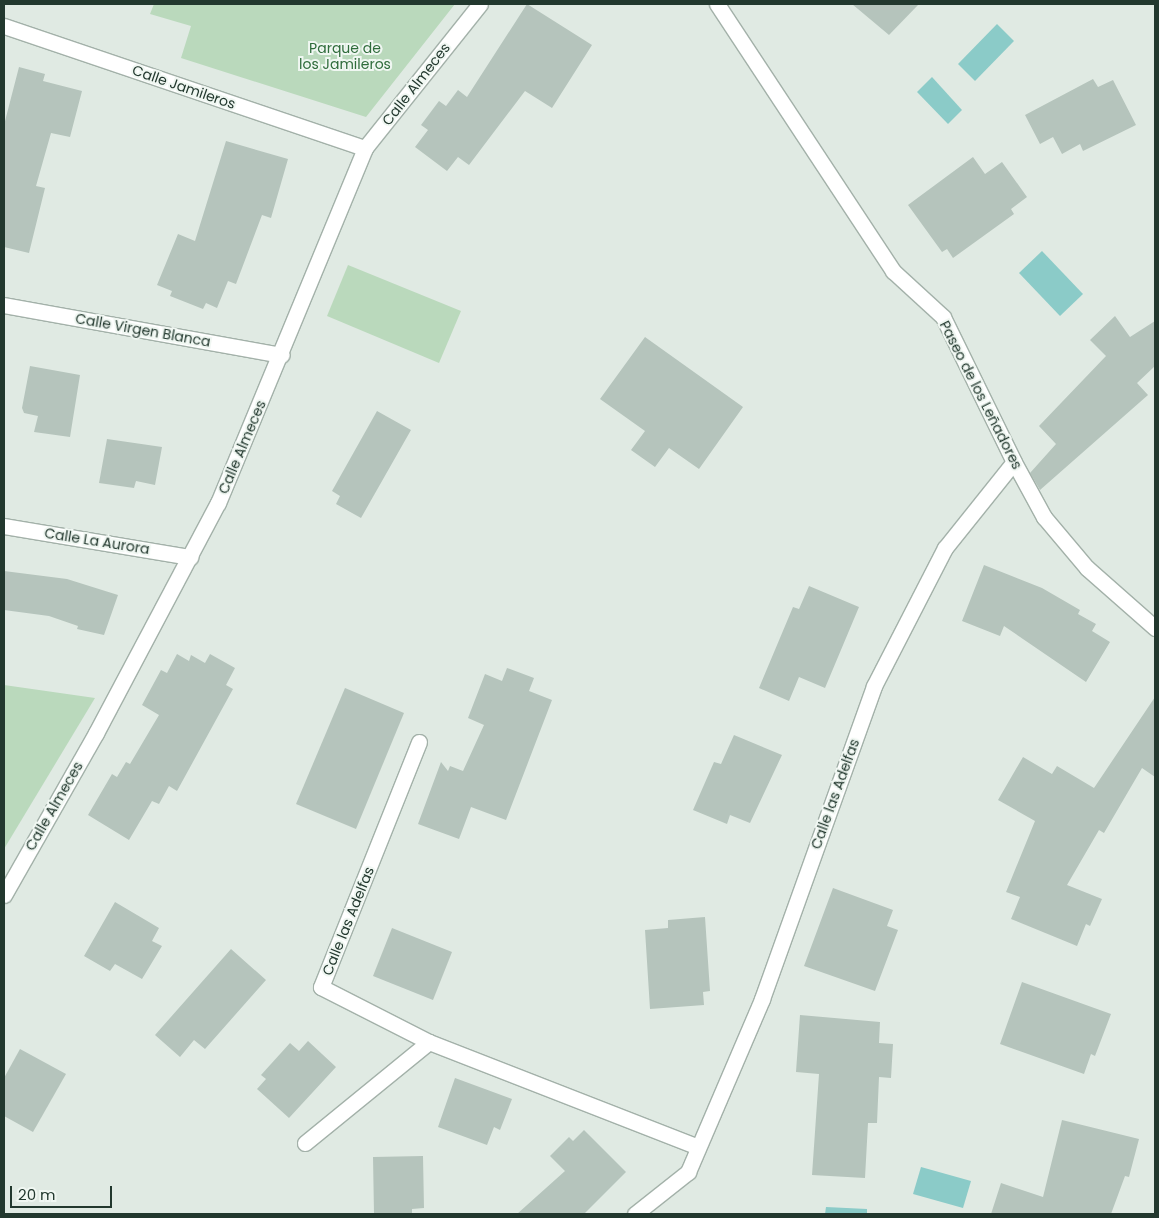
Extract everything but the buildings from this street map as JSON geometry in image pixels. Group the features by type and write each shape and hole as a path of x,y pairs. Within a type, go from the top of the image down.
{"street":[{"name":"Calle Almeces","path":"4,895 96,733 218,504 282,355 365,148 480,4"},
{"name":"Paseo de los Leñadores","path":"717,4 893,271 943,317 1014,462 1044,517 1087,568 1155,628"},
{"name":"Calle Jamileros","path":"4,26 365,148"},
{"name":"Calle Virgen Blanca","path":"4,305 282,355"},
{"name":"Calle las Adelfas","path":"634,1214 688,1172 762,998 874,686 945,548 1014,462"},
{"name":"Calle La Aurora","path":"4,526 190,557"},
{"name":"Calle las Adelfas","path":"419,742 321,987 429,1042 698,1147"},
{"path":"305,1143 429,1042"}],"green space":[{"name":"Parque de los Jamileros","path":"154,4 455,4 366,117 181,58 191,26 150,14"},
{"path":"348,265 461,311 439,363 327,316"},
{"path":"4,685 95,698 4,849"}],"water":[{"path":"997,24 1014,41 975,81 958,64"},
{"path":"932,77 962,110 948,124 917,92"},
{"path":"1042,251 1083,294 1060,316 1019,273"},
{"path":"921,1167 971,1181 963,1208 913,1194"},
{"path":"826,1207 867,1209 867,1214 825,1214"}]}
